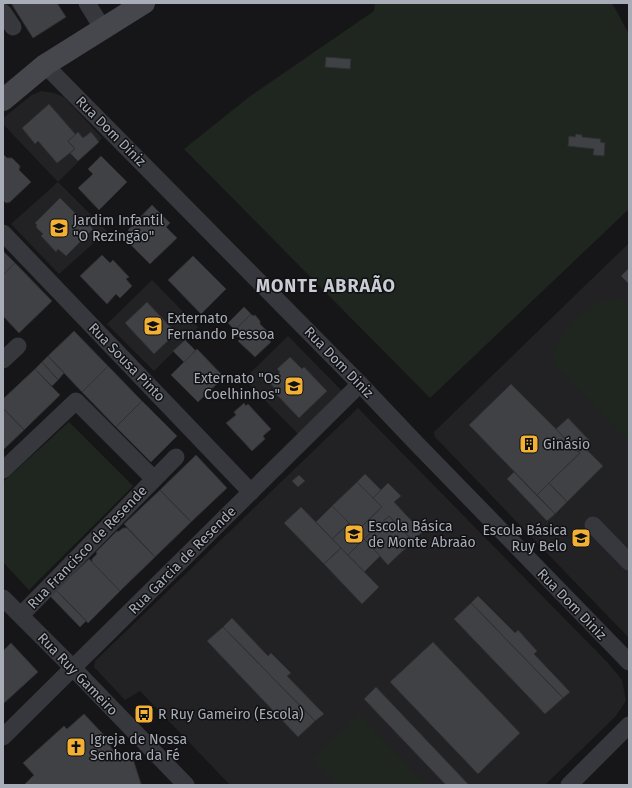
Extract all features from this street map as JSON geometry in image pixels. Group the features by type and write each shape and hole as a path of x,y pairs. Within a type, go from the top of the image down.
{"street":[{"path":"87,3 103,29"},
{"path":"3,100 45,65 144,3"},
{"path":"3,12 13,27"},
{"name":"Rua Dom Diniz","path":"45,65 360,384 422,450 629,662"},
{"name":"Rua Sousa Pinto","path":"3,233 251,492"},
{"path":"3,360 18,346"},
{"name":"Rua Garcia de Resende","path":"3,737 360,384"},
{"path":"3,470 76,401 153,478"},
{"name":"Rua Francisco de Resende","path":"21,615 153,478 176,457"},
{"path":"593,525 629,562"},
{"name":"Rua Ruy Gameiro","path":"3,598 186,785"},
{"path":"569,785 629,725"}],"shaded area":[{"path":"375,3 612,3 629,34 629,209 430,398 184,149 249,97 374,11"},
{"path":"41,91 54,93 64,97 102,138 58,182 3,124 3,118 32,95"},
{"name":"Jardim Infantil \"O Rezingão\"","path":"58,182 107,231 59,274 11,224"},
{"name":"Escola Básica Ruy Belo","path":"629,243 629,638 435,437 434,432"},
{"name":"Externato Fernando Pessoa","path":"152,280 198,327 154,371 107,324"},
{"path":"613,299 623,299 629,305 629,442 555,364 554,360 558,344 575,320 599,303"},
{"name":"Externato \"Os Coelhinhos\"","path":"288,336 344,393 300,436 244,379"},
{"name":"Escola Básica de Monte Abraão","path":"358,408 609,664 622,680 626,701 615,717 545,785 230,785 140,691 125,700 94,667 95,661"},
{"path":"69,422 133,486 29,590 3,562 3,482"},
{"path":"359,715 425,785 338,785 313,759"}],"building":[{"path":"11,3 57,3 66,17 33,38"},
{"path":"326,57 351,59 350,69 325,67"},
{"path":"49,104 76,135 68,141 75,149 57,163 38,141 35,144 22,128"},
{"path":"78,132 83,138 91,132 99,142 78,161 70,153 75,149 68,141"},
{"path":"576,134 582,135 582,137 601,139 600,142 605,143 604,156 593,155 594,149 568,146 569,136 575,137"},
{"path":"3,154 7,158 12,158 20,166 19,170 31,182 10,202 6,203 3,200"},
{"path":"101,156 127,182 99,210 78,188 93,174 88,169"},
{"path":"60,198 93,229 66,256 58,249 56,252 41,236 43,234 36,227 37,225 35,223"},
{"path":"152,205 170,223 166,227 177,238 150,264 129,243 135,236 128,230"},
{"path":"3,251 15,263 3,275"},
{"path":"102,255 110,263 113,260 129,277 126,279 132,286 120,298 116,294 107,304 80,276"},
{"path":"193,256 226,289 201,314 168,280"},
{"path":"15,263 52,301 19,333 3,316 3,275"},
{"path":"629,268 629,284 621,276"},
{"path":"147,302 176,333 154,354 125,323"},
{"path":"244,307 251,314 235,330 228,323"},
{"path":"251,314 253,316 255,315 260,321 260,324 270,334 267,337 271,342 255,357 238,341 240,339 233,332"},
{"path":"74,331 108,366 82,392 48,356"},
{"path":"185,340 196,351 184,362 173,351"},
{"path":"197,349 224,377 198,402 171,375"},
{"path":"48,356 64,373 58,380 42,362"},
{"path":"290,357 302,369 304,367 327,391 299,418 275,393 277,391 270,383 280,372 277,369"},
{"path":"42,362 58,380 52,386 35,369"},
{"path":"108,366 142,401 116,427 82,392"},
{"path":"35,369 60,395 24,430 3,408 3,399"},
{"name":"Ginásio","path":"511,384 580,453 537,495 469,425"},
{"path":"142,401 177,436 151,462 116,427"},
{"path":"244,403 246,406 248,404 271,429 263,436 265,439 252,451 226,423 236,415 234,412"},
{"path":"3,408 24,430 3,450"},
{"path":"568,418 590,441 578,452 556,429"},
{"path":"584,447 603,466 567,502 549,483 580,453 578,452"},
{"path":"196,455 227,488 191,522 160,490"},
{"path":"514,472 555,514 547,521 507,479"},
{"path":"365,474 381,490 373,498 357,482"},
{"path":"299,475 305,481 298,487 292,481"},
{"path":"357,482 382,507 357,531 332,506"},
{"path":"388,483 401,496 394,502 422,532 413,541 389,516 348,555 332,539 349,523 357,531 382,507 373,498"},
{"path":"549,483 567,502 555,514 537,495"},
{"path":"160,490 191,522 155,557 124,524"},
{"path":"332,506 349,523 332,539 316,522"},
{"path":"301,507 341,548 324,564 284,523"},
{"path":"389,516 413,541 388,565 364,539"},
{"path":"123,528 127,528 155,557 120,591 92,563 92,559 97,554 96,552 117,531 118,532"},
{"path":"364,539 380,556 364,572 348,555"},
{"path":"341,548 379,587 362,604 324,564"},
{"path":"89,559 120,591 88,623 56,590"},
{"path":"56,590 86,621 80,627 50,596"},
{"path":"478,596 515,633 518,630 537,651 534,654 570,692 563,698 471,603"},
{"path":"471,603 563,698 545,714 454,619"},
{"path":"232,618 268,656 271,653 291,673 287,676 324,714 315,721 223,627"},
{"path":"223,627 315,721 298,737 207,641"},
{"path":"433,642 520,733 478,774 390,682"},
{"path":"11,643 38,672 3,704 3,649 4,650"},
{"path":"376,687 469,785 446,785 364,699"},
{"name":"Igreja de Nossa Senhora da Fé","path":"84,714 104,735 119,761 133,759 141,784 144,785 24,785 34,775 23,763 64,726 67,729"}],"place":[{"name":"Jardim Infantil \"O Rezingão\"","path":"59,228"},
{"name":"Externato Fernando Pessoa","path":"153,326"},
{"name":"Externato \"Os Coelhinhos\"","path":"294,386"},
{"name":"Ginásio","path":"529,444"},
{"name":"Escola Básica de Monte Abraão","path":"354,534"},
{"name":"Escola Básica Ruy Belo","path":"581,538"},
{"name":"R Ruy Gameiro (Escola)","path":"144,714"},
{"name":"Igreja de Nossa Senhora da Fé","path":"76,747"}],"district":[{"name":"MONTE ABRAÃO","path":"326,286"}]}
